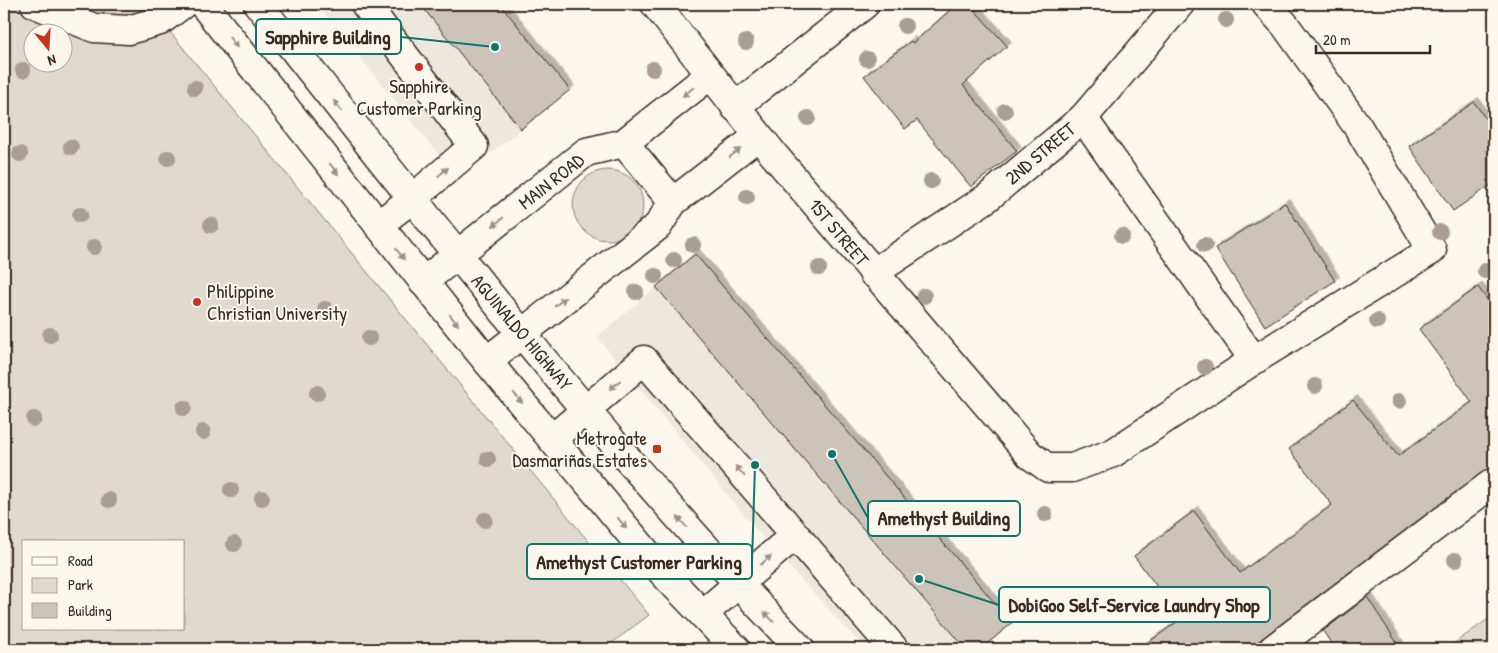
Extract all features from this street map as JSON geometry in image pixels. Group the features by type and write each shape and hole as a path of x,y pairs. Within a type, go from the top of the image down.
{"street":[{"path":"36,4 94,28 128,30 160,21 183,4"},
{"path":"203,4 487,361 664,574 736,649"},
{"name":"AGUINALDO HIGHWAY","path":"258,4 412,199 632,465 738,584 800,649"},
{"path":"365,4 474,146 412,199 378,225"},
{"name":"1ST STREET","path":"655,4 758,136 873,273 1030,455 1048,468 1072,468 1113,453 1254,360 1432,250 1358,127 1286,25 1266,4"},
{"path":"735,107 865,4"},
{"name":"2ND STREET","path":"873,273 987,198 1083,118 1180,4"},
{"name":"MAIN ROAD","path":"423,282 586,152 624,143 710,75"},
{"path":"1083,118 1254,360"},
{"path":"487,361 658,226 672,202 758,136"},
{"path":"624,143 672,202"},
{"path":"552,439 644,360 894,649"},
{"path":"1273,649 1494,482"},
{"path":"703,614 795,535"}],"shaded area":[{"name":"Sapphire Customer Parking","path":"317,4 500,4 570,90 458,179"},
{"path":"695,254 1012,623 981,649 865,649 763,538 597,337"}],"green space":[{"name":"Philippine Christian University","path":"4,4 147,4 649,615 604,649 4,649"},
{"path":"608,170 621,173 633,180 640,192 643,205 640,218 633,230 621,237 608,240 595,237 583,230 576,218 573,205 576,192 583,180 595,173"},
{"path":"1494,615 1494,649 1446,649"}],"building":[{"path":"420,4 500,4 570,90 521,129"},
{"path":"957,4 969,4 1007,46 963,85 1017,151 971,187 917,120 905,129 864,76 911,41 913,43"},
{"path":"1474,102 1494,131 1494,183 1453,211 1409,146"},
{"path":"1285,203 1335,281 1265,326 1215,248"},
{"path":"695,254 1012,623 981,649 967,649 961,643 656,287"},
{"path":"1478,287 1494,309 1494,467 1485,470 1248,649 1139,649 1181,619 1134,556 1194,511 1240,573 1332,505 1289,449 1353,400 1398,456 1472,402 1419,329"},
{"path":"1367,597 1401,649 1335,649 1323,631"}],"place":[{"name":"Sapphire Building","path":"495,47"},
{"name":"Sapphire Customer Parking","path":"419,67"},
{"name":"Philippine Christian University","path":"197,302"},
{"name":"Metrogate Dasmariñas Estates","path":"657,449"},
{"name":"Amethyst Building","path":"832,454"},
{"name":"Amethyst Customer Parking","path":"755,465"},
{"name":"DobiGoo Self-Service Laundry Shop","path":"919,579"}]}
